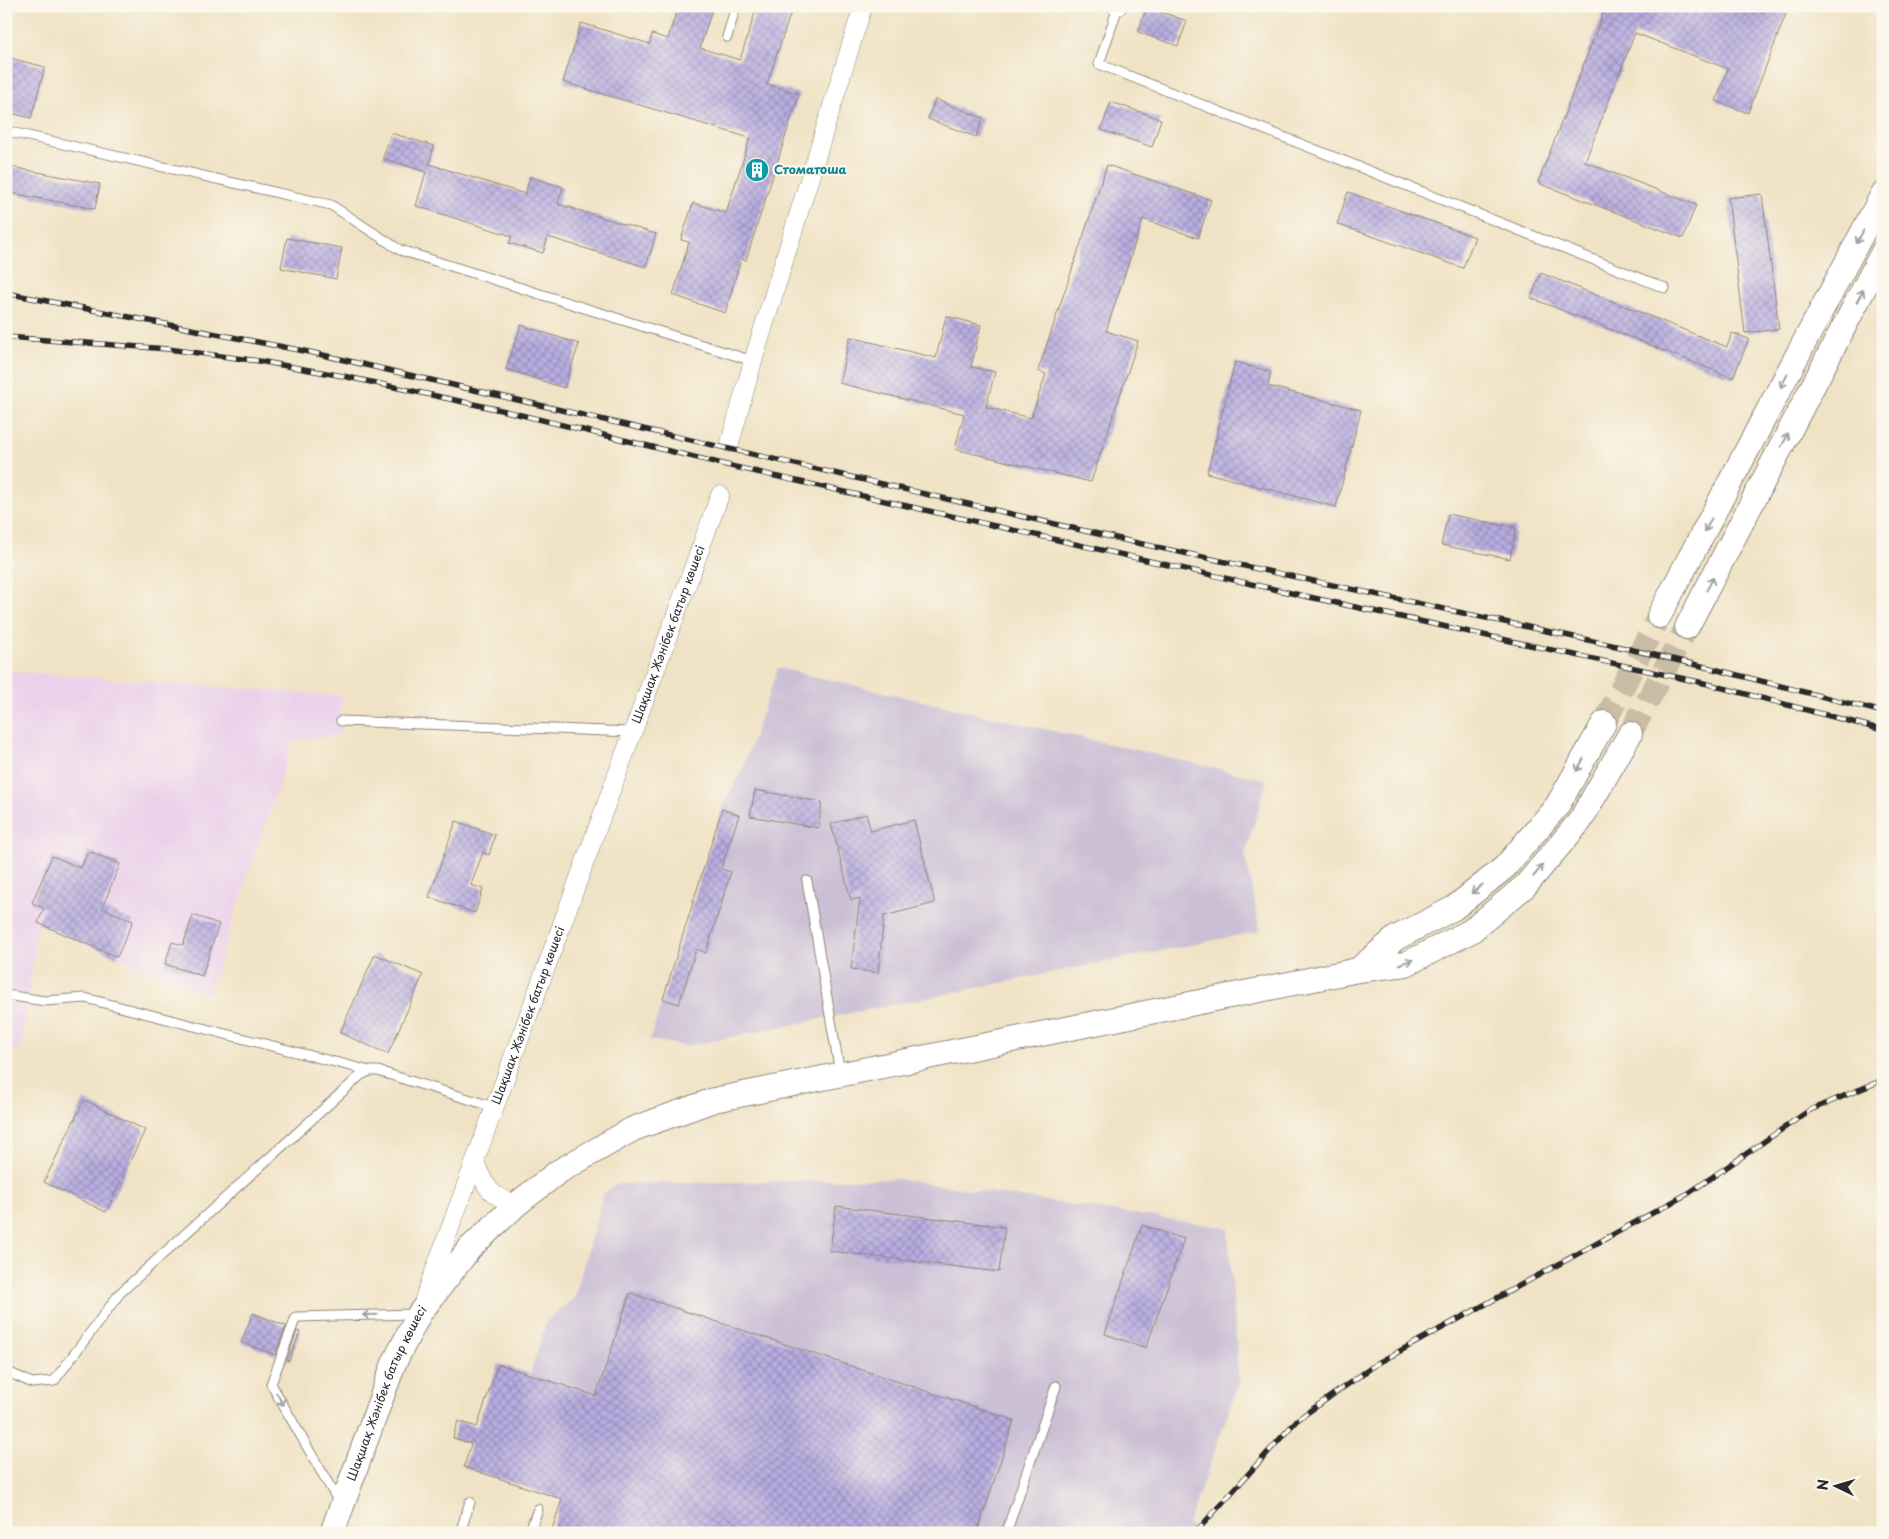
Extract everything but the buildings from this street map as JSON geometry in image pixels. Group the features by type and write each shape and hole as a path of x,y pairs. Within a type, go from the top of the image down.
{"main road":[{"path":"1660,616 1883,194"},
{"path":"1687,628 1883,252"},
{"path":"1358,970 1396,938 1454,908 1504,867 1557,806 1604,723"},
{"path":"418,1314 470,1248 517,1204 558,1172 633,1128 714,1100 840,1073 1358,970 1406,964 1471,931 1525,886 1580,821 1630,734"},
{"name":"Шақшақ Жәнібек батыр көшесі","path":"332,1533 394,1363 418,1314"}],"street":[{"path":"730,443 753,361 863,6"},
{"name":"Шақшақ Жәнібек батыр көшесі","path":"418,1314 720,495"},
{"path":"475,1161 483,1182 494,1195 517,1204"}],"lane":[{"path":"726,37 736,6"},
{"path":"1117,6 1099,64 1666,288"},
{"path":"6,131 331,205 400,250 753,361"},
{"path":"341,722 632,732"},
{"path":"807,881 840,1073"},
{"path":"6,994 45,1001 85,998 370,1071 378,1071 494,1107"},
{"path":"6,1371 32,1383 54,1381 120,1293 361,1075 370,1071"},
{"path":"342,1508 271,1384 296,1317 418,1314"},
{"path":"1006,1533 1056,1386"},
{"path":"460,1533 470,1502"},
{"path":"529,1533 538,1509"}],"shaded area":[{"path":"778,668 1267,780 1245,855 1260,931 686,1046 650,1040 724,804 742,770"},
{"path":"6,671 342,696 340,735 293,740 208,995 38,924 21,1050 6,1048"},
{"path":"899,1179 1228,1228 1239,1383 1188,1524 1198,1533 551,1533 562,1499 464,1467 471,1445 453,1438 458,1421 477,1427 498,1364 530,1374 546,1322 575,1297 603,1194 616,1184"}],"tunnel":[{"path":"1604,723 1659,616"},
{"path":"1630,734 1687,627"}],"railway":[{"path":"6,293 314,353 1133,542 1616,646 1883,712"},
{"path":"6,337 168,349 259,361 343,376 501,410 735,467 1300,595 1708,684 1883,730"},
{"path":"1195,1533 1297,1420 1378,1363 1689,1193 1810,1110 1883,1080"}],"place":[{"name":"Стоматоша","path":"757,170"}]}
